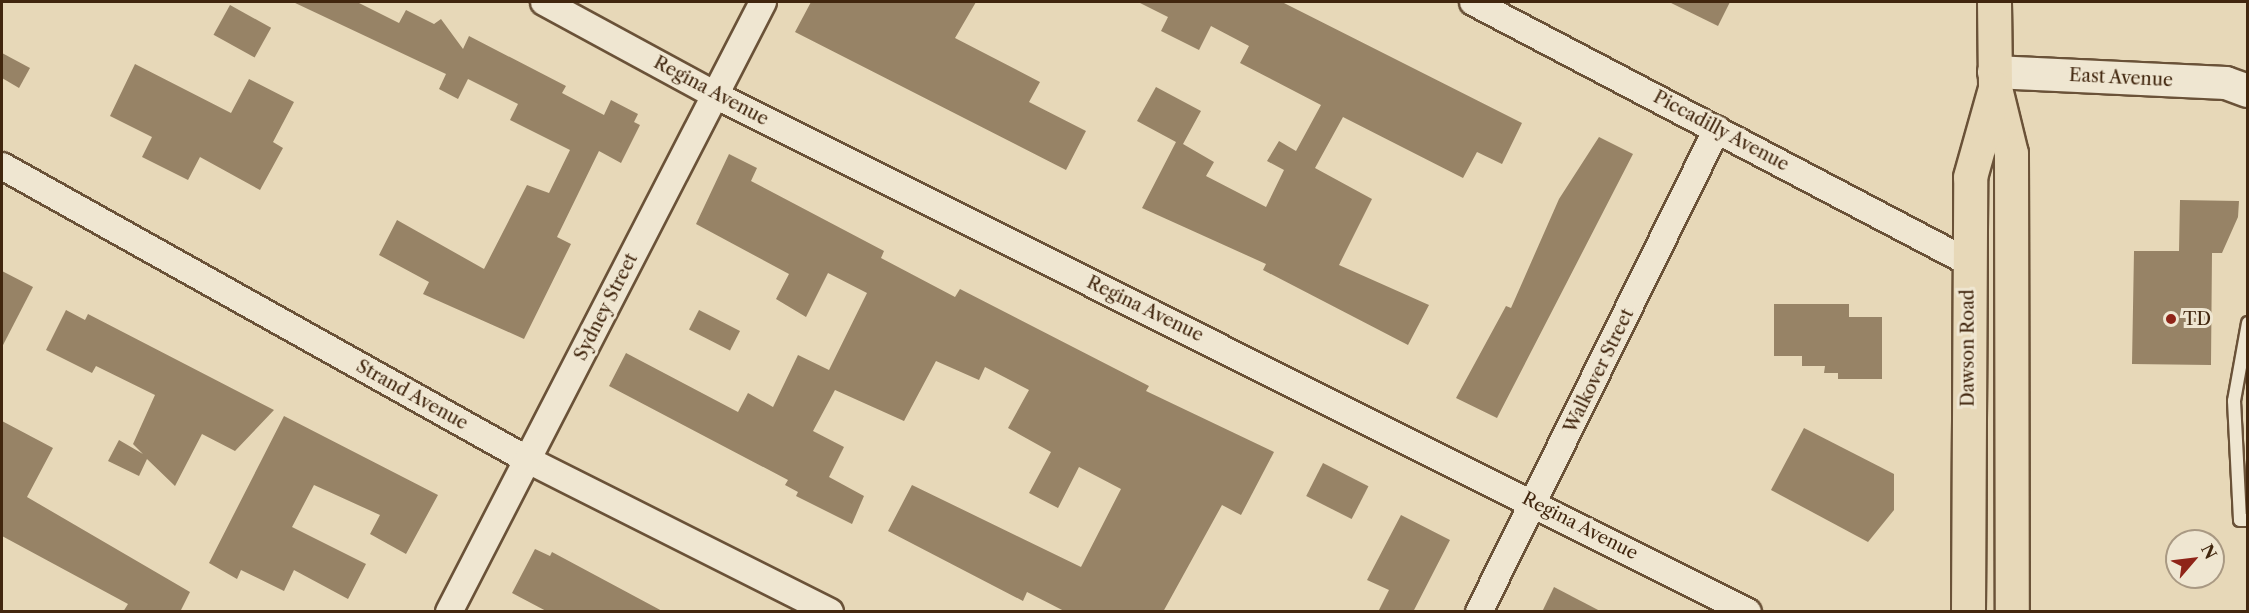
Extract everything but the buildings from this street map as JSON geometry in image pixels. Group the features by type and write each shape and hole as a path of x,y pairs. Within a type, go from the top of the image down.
{"main road":[{"name":"Dawson Road","path":"1994,2 1994,80 2011,153 2012,612"},
{"name":"Dawson Road","path":"1968,612 1970,177 1994,80"}],"street":[{"name":"Regina Avenue","path":"544,2 715,94 1748,612"},
{"name":"Sydney Street","path":"449,612 763,2"},
{"name":"Piccadilly Avenue","path":"1473,2 1968,262"},
{"name":"East Avenue","path":"1994,80 2226,83 2247,90"},
{"name":"Walkover Street","path":"1479,612 1717,129"},
{"name":"Strand Avenue","path":"2,166 528,460 830,612"}],"lane":[{"path":"2247,323 2234,401 2240,520 2247,520"}],"place":[{"name":"TD","path":"2171,319"}]}
